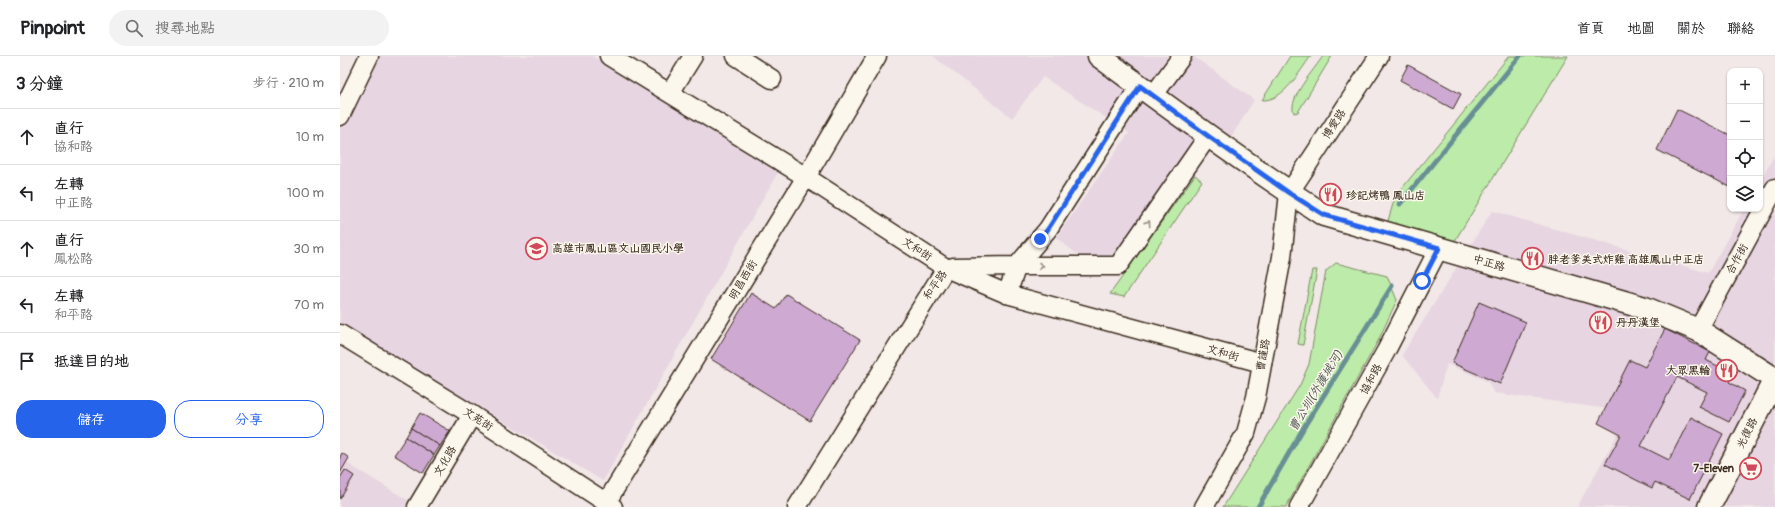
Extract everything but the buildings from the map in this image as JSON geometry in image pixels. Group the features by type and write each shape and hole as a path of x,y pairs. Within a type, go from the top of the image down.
{"street":[{"path":"340,116 368,56"},
{"name":"文和街","path":"609,56 806,177 946,268 1007,294 1262,364"},
{"path":"670,94 694,56"},
{"path":"736,56 772,79"},
{"name":"明昌西街","path":"610,505 877,56"},
{"name":"中正路","path":"1099,56 1208,136 1289,193 1324,215 1645,308 1698,330 1775,379"},
{"path":"1007,294 1017,266 1048,229 1146,91 1182,56"},
{"name":"博愛路","path":"1289,193 1379,56"},
{"name":"和平路","path":"797,507 946,268 1118,266 1208,136"},
{"name":"合作街","path":"1698,330 1775,188"},
{"name":"曹謹路","path":"1204,507 1246,433 1256,397 1282,256 1289,193"},
{"name":"協和路","path":"1299,507 1386,351 1439,248"},
{"name":"文苑街","path":"340,334 472,415 610,505"},
{"name":"光復路","path":"1709,507 1775,379"},
{"name":"文化路","path":"417,507 472,415"}],"shaded area":[{"name":"高雄市鳳山區文山國民小學","path":"377,56 592,56 778,172 603,481 340,324 340,127"},
{"path":"933,56 1193,56 1254,100 1233,134 1218,154 1195,138 1116,255 1080,256 1056,238 1129,133 1043,77 1012,118"},
{"path":"1775,154 1775,507 1577,507 1630,412 1494,393 1487,381 1447,364 1437,398 1402,355 1492,211 1708,273 1742,212 1763,212 1763,176"},
{"path":"340,459 419,507 340,507"}],"green space":[{"path":"1290,56 1311,56 1284,91 1270,99 1262,100"},
{"path":"1323,56 1332,56 1298,112 1294,113 1294,100 1298,92"},
{"path":"1509,56 1568,56 1451,247 1385,231 1395,197"},
{"path":"1195,175 1202,181 1124,297 1110,294"},
{"path":"1336,263 1387,276 1397,300 1378,341 1286,507 1223,507 1300,385 1309,364 1326,271"},
{"path":"1312,270 1317,270 1303,345 1298,344"}],"waterway":[{"name":"曹公圳(外護城河)","path":"1400,204 1520,56"},
{"name":"曹公圳(外護城河)","path":"1258,507 1304,427 1392,286"}],"place":[{"name":"珍記烤鴨 鳳山店","path":"1330,195"},
{"name":"高雄市鳳山區文山國民小學","path":"537,248"},
{"name":"胖老爹美式炸雞 高雄鳳山中正店","path":"1532,259"},
{"name":"丹丹漢堡","path":"1601,322"},
{"name":"大眾黑輪","path":"1726,370"},
{"name":"7-Eleven","path":"1750,468"}],"route":[{"path":"1040,239 1048,229 1140,86 1236,156 1289,193 1324,215 1439,248 1422,281"}]}
